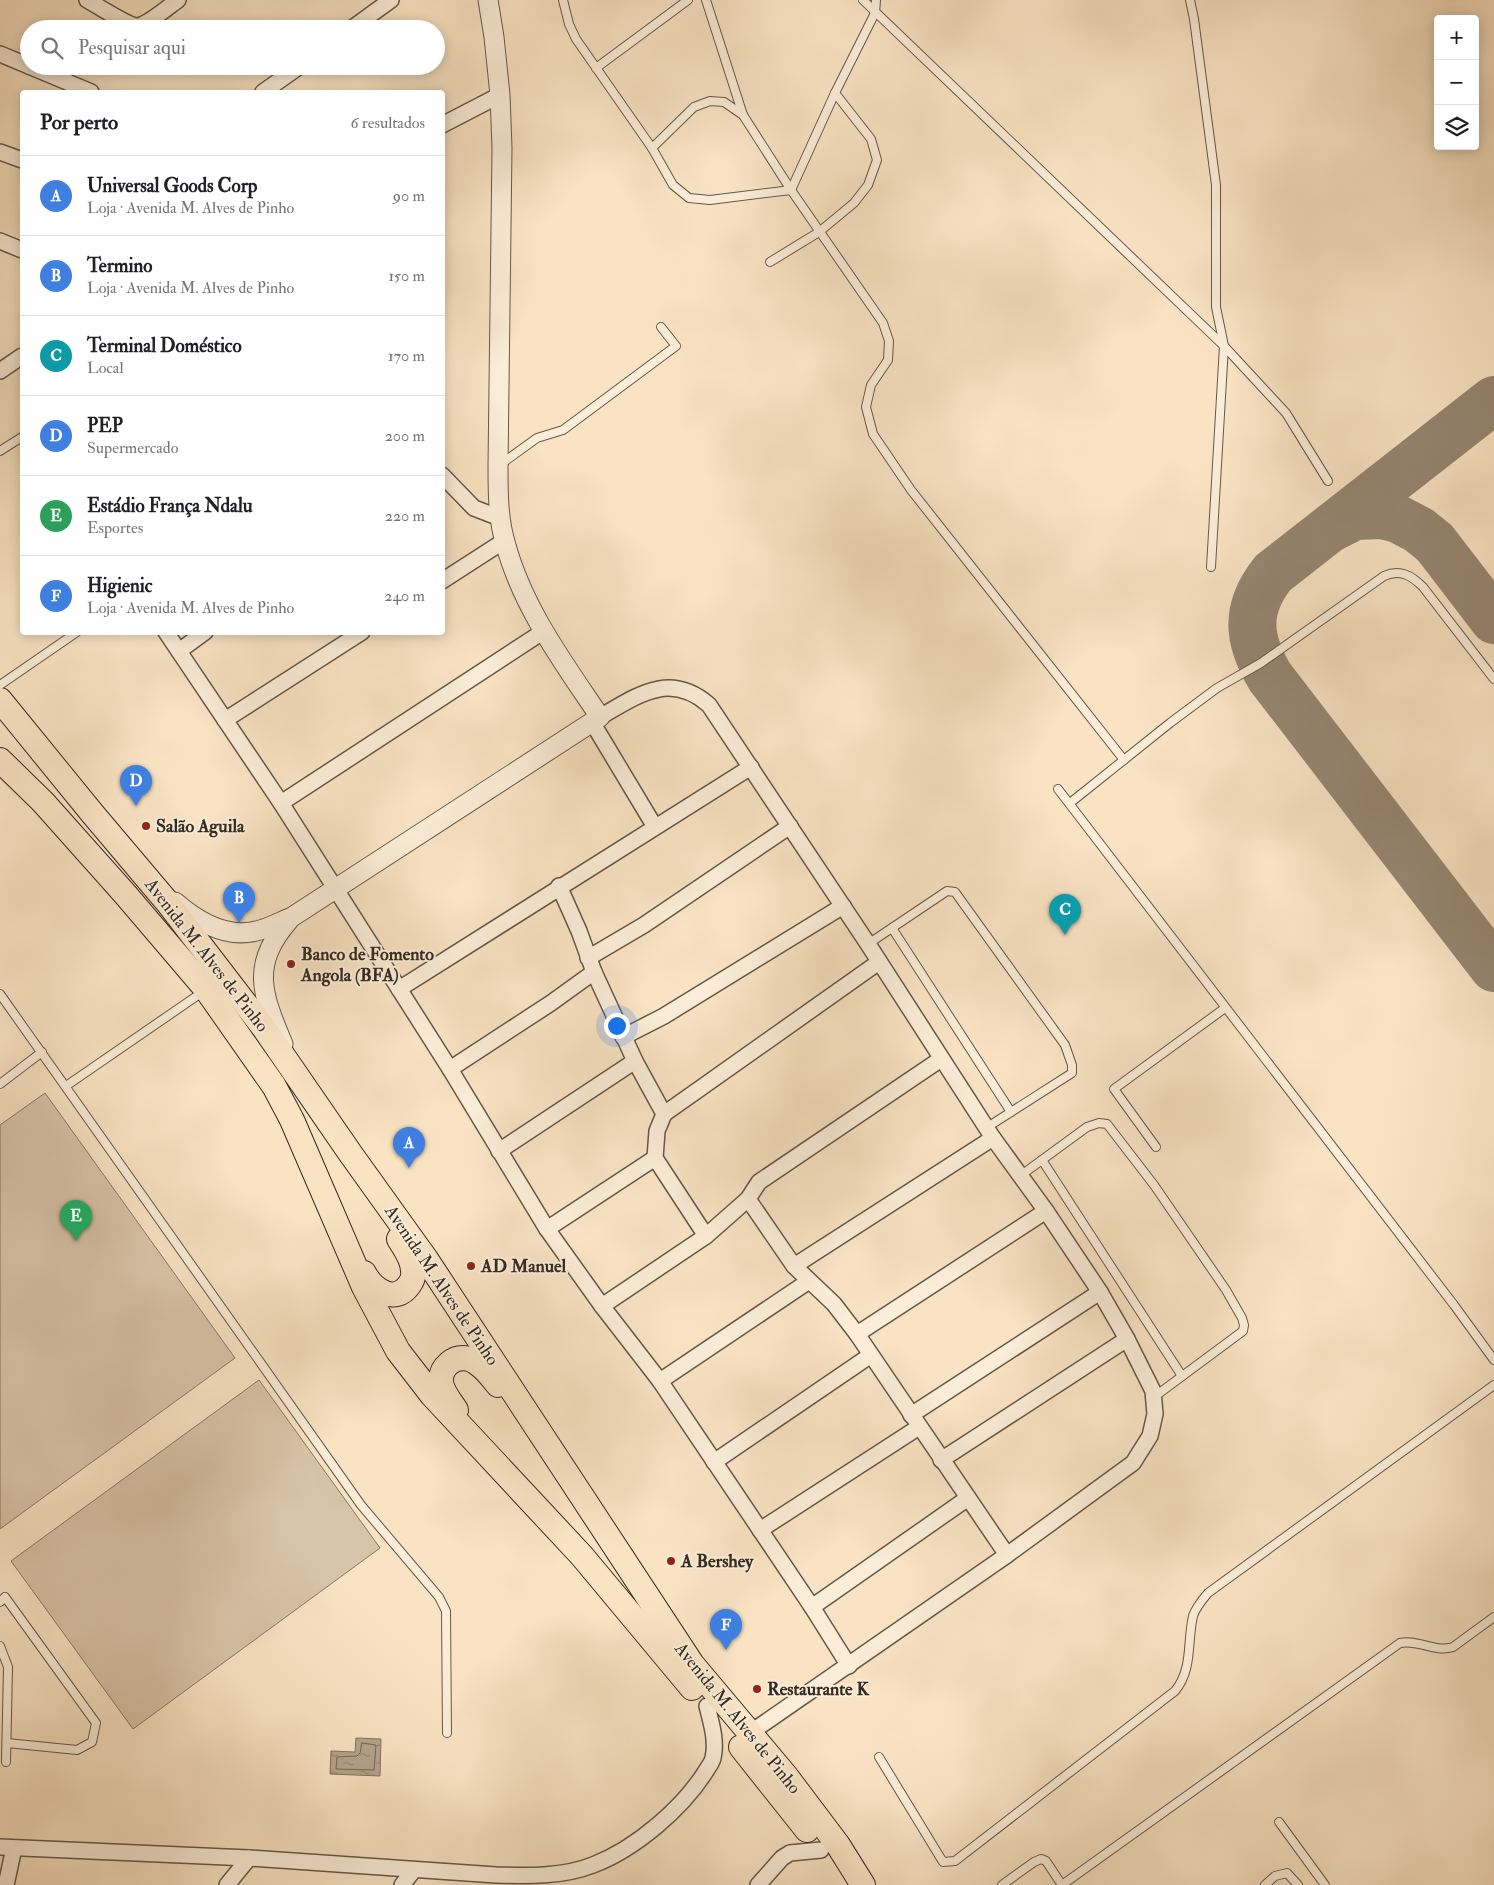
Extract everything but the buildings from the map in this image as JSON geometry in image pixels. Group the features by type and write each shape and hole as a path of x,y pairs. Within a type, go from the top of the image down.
{"main road":[{"name":"Avenida M. Alves de Pinho","path":"0,700 92,814 140,869 234,989 426,1259 692,1664 786,1776 838,1844 862,1885"},
{"name":"Avenida M. Alves de Pinho","path":"0,760 49,809 125,894 206,990 274,1086 292,1120 364,1286 398,1351 432,1395 582,1556 746,1752 821,1850 845,1885"},
{"path":"317,1177 367,1279 380,1292 389,1295 397,1295 406,1290 412,1282 414,1271 411,1259 350,1153"},
{"path":"523,1492 446,1396 441,1383 443,1370 450,1362 460,1358 470,1359 488,1372 564,1469"}],"street":[{"path":"87,0 124,20"},
{"path":"149,20 178,0"},
{"path":"364,20 391,0"},
{"path":"488,0 500,95 502,148 498,466 500,518 504,541 521,588 596,719 655,828"},
{"path":"0,54 20,62"},
{"path":"51,75 87,90"},
{"path":"266,90 287,75"},
{"path":"445,123 500,95"},
{"path":"0,152 20,159"},
{"path":"0,241 20,249"},
{"path":"0,371 20,357"},
{"path":"445,478 474,508 500,518"},
{"path":"445,579 504,541"},
{"path":"281,803 544,631"},
{"path":"168,635 281,803 450,1069 547,1229 602,1306 660,1381 812,1607 849,1666"},
{"path":"179,651 201,635"},
{"path":"225,720 357,635"},
{"path":"140,869 187,913 204,924 223,931 242,933 262,930 292,917 596,719 640,694 658,688 672,687 698,696 709,706 843,906 990,1133 1046,1211 1100,1292 1127,1339 1154,1397 1155,1414 1150,1436 1133,1462 849,1666 750,1733"},
{"path":"399,989 751,767"},
{"path":"450,1069 551,1003 591,965 644,925 790,826"},
{"path":"560,886 591,965 623,1037 664,1114"},
{"path":"623,1037 664,1016 843,906"},
{"path":"292,917 276,935 266,956 263,978 266,1001 274,1022 306,1089"},
{"path":"706,1236 655,1158 657,1131 664,1114 879,962"},
{"path":"602,1306 706,1236 748,1200 759,1182 941,1059"},
{"path":"499,1151 635,1061"},
{"path":"794,1266 990,1133"},
{"path":"547,1229 655,1158"},
{"path":"748,1200 794,1266 834,1304 857,1334 941,1460 1007,1554"},
{"path":"857,1334 1046,1211"},
{"path":"660,1381 809,1281"},
{"path":"760,1530 1100,1292"},
{"path":"941,1460 1127,1339"},
{"path":"714,1462 870,1355"},
{"path":"812,1607 968,1498"},
{"path":"6,1885 7,1847 249,1858 530,1876 592,1866 620,1852 649,1832 680,1804 700,1780 714,1759 714,1732 707,1706"},
{"path":"758,1885 782,1858 790,1853 821,1850"},
{"path":"228,1885 249,1858"},
{"path":"402,1885 414,1870"}],"lane":[{"path":"563,0 569,24 596,68 652,148 673,185 689,198 710,200 791,190"},
{"path":"596,68 688,0"},
{"path":"706,0 743,115 819,232 883,323 889,341 888,360 871,386 866,407 873,434 911,490 1124,760"},
{"path":"862,0 1224,346 1286,412 1328,481"},
{"path":"791,190 835,93 875,13 876,0"},
{"path":"1190,0 1216,186 1216,307 1224,346 1211,567"},
{"path":"770,262 819,232 854,203 868,185 877,160 871,139 835,93"},
{"path":"652,148 694,108 710,100 724,102 743,115"},
{"path":"498,466 537,438 563,430 676,346 661,326"},
{"path":"0,451 20,438"},
{"path":"1070,803 1218,688 1261,663 1384,576 1393,572 1414,577 1494,679"},
{"path":"0,685 73,635"},
{"path":"1058,789 1454,1305 1494,1360"},
{"path":"868,944 947,891 955,892 1065,1045 1072,1065 1072,1073 1011,1112 990,1133"},
{"path":"892,928 1011,1112"},
{"path":"66,1086 206,990"},
{"path":"0,994 361,1505 439,1598 446,1611 447,1733"},
{"path":"1156,1147 1114,1089 1226,1008"},
{"path":"0,1084 42,1052"},
{"path":"1020,1176 1088,1127 1099,1122 1107,1124 1154,1185 1226,1290 1242,1318 1244,1324 1242,1331 1154,1397"},
{"path":"1042,1160 1182,1376"},
{"path":"879,1757 943,1862 955,1861 1175,1691 1186,1675 1194,1615 1208,1593 1494,1385"},
{"path":"0,1602 5,1597 96,1722 92,1742 76,1750 7,1743"},
{"path":"1002,1885 1041,1859 1046,1861 1062,1885 1400,1643 1411,1642 1442,1650 1448,1649 1494,1617"},
{"path":"0,1646 8,1667 6,1762"},
{"path":"1279,1822 1325,1885"},
{"path":"1265,1885 1275,1876 1287,1873 1298,1885"}],"shaded area":[{"path":"45,1093 235,1358 0,1529 0,1125"},
{"path":"259,1380 380,1548 133,1729 11,1561"}],"water":[{"path":"356,1738 381,1739 380,1776 330,1774 331,1751 355,1752"}],"taxiway":[{"path":"1494,400 1273,573 1257,599 1252,624 1257,650 1270,677 1494,968"},
{"path":"1333,527 1355,516 1381,515 1398,519 1419,530 1435,543 1494,620"}],"place":[{"name":"PEP","path":"136,806"},
{"name":"Salão Aguila","path":"146,826"},
{"name":"Termino","path":"239,923"},
{"name":"Terminal Doméstico","path":"1065,935"},
{"name":"Banco de Fomento Angola (BFA)","path":"291,964"},
{"name":"Universal Goods Corp","path":"409,1168"},
{"name":"Estádio França Ndalu","path":"76,1241"},
{"name":"AD Manuel","path":"471,1266"},
{"name":"A Bershey","path":"671,1561"},
{"name":"Higienic","path":"726,1650"},
{"name":"Restaurante K","path":"757,1689"}]}
